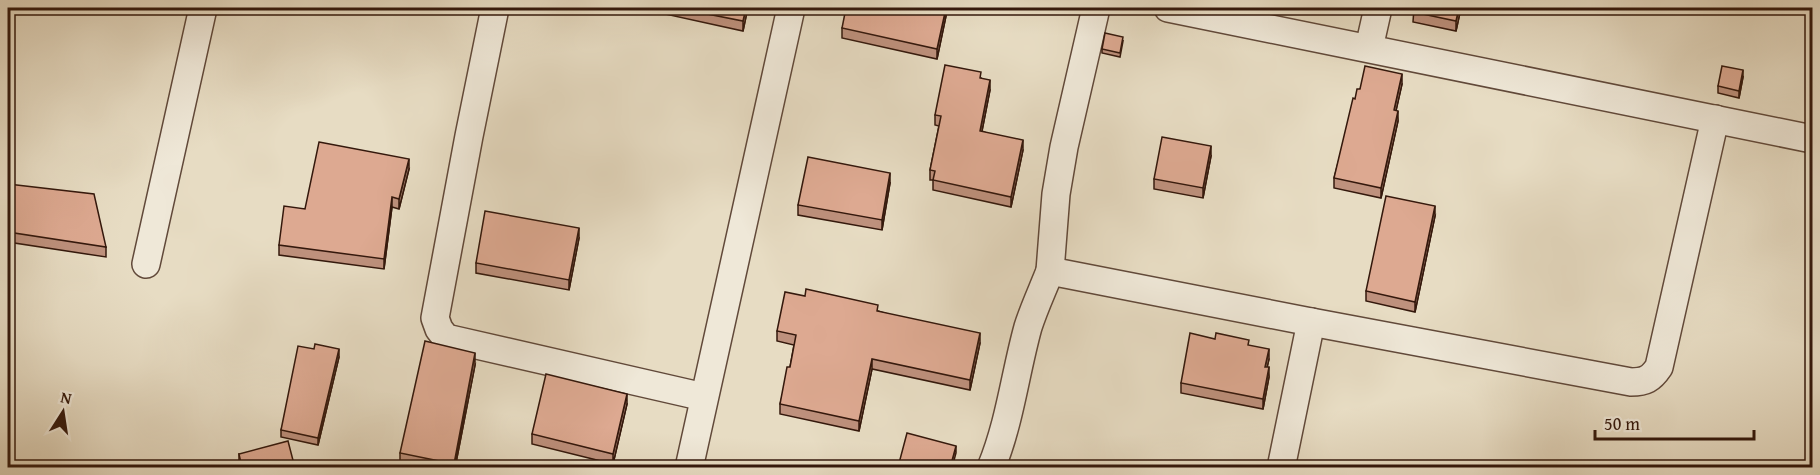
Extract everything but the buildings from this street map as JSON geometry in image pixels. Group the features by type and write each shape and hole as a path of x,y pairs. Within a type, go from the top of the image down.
{"street":[{"path":"146,264 203,8"},
{"path":"495,8 435,318 438,329 446,338 704,397"},
{"path":"689,468 791,8"},
{"path":"991,468 1000,446 1028,327 1050,270 1056,194 1064,147 1096,8"},
{"path":"1168,8 1812,139"},
{"path":"1369,48 1378,8"},
{"path":"1050,270 1311,322 1631,382 1643,382 1653,376 1659,367 1715,119"},
{"path":"1281,468 1311,322"}]}
